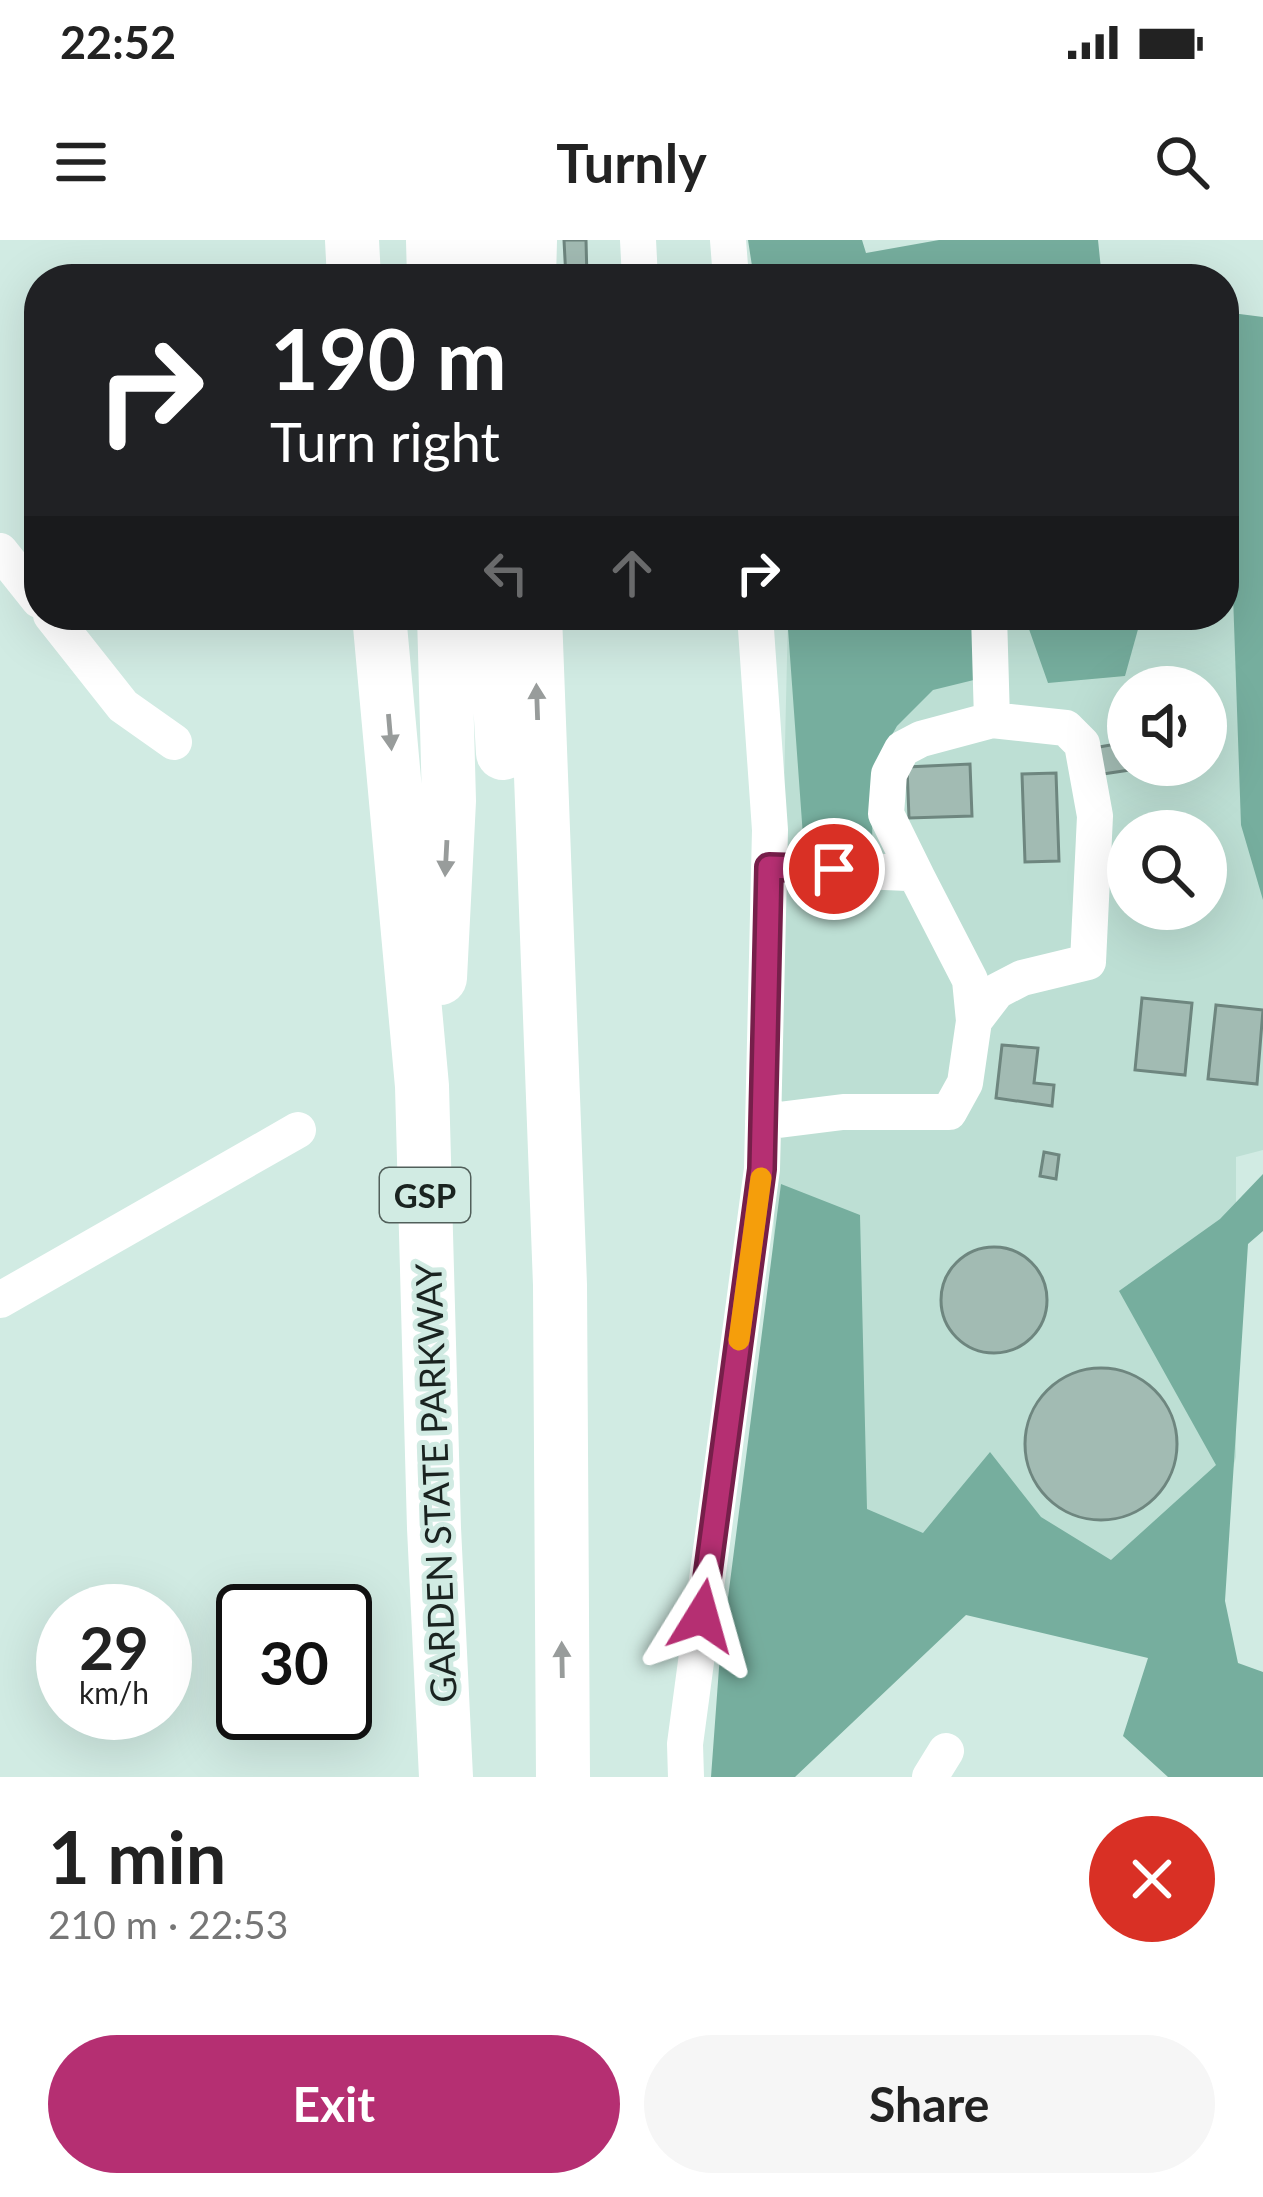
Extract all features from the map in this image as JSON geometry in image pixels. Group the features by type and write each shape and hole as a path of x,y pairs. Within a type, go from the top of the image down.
{"highway":[{"name":"GARDEN STATE PARKWAY","path":"380,630 422,1086 446,1777"},
{"path":"427,1264 448,801 444,630"},
{"path":"527,630 515,942 559,1491 563,1777"}],"street":[{"path":"0,551 24,581"},
{"path":"63,630 123,706 175,742"},
{"path":"686,1777 685,1744 762,1169 769,867 756,630"},
{"path":"989,630 992,720"},
{"path":"763,1122 843,1112 949,1112 965,1083 974,1021 970,980 886,814 889,774 902,749 921,739 992,720 1066,728 1082,743 1095,815 1088,962 1022,978 997,991 974,1021"},
{"path":"769,867 917,877"},
{"path":"0,1300 298,1130"}],"shaded area":[{"path":"748,240 862,240 866,253 939,240 1098,240 1100,264 752,264"},
{"path":"1239,314 1263,317 1263,900 1241,825 1234,630 1239,630"},
{"path":"1239,371 1263,372 1263,1150 1236,1157 1236,1457 1196,1602 766,1565 788,630 1239,630"},
{"path":"788,630 984,630 986,677 933,690 897,726 873,768 872,851 804,850"},
{"path":"1029,630 1138,630 1128,666 1107,666 1107,678 1048,683"},
{"path":"1263,1174 1263,1231 1248,1244 1225,1601 1238,1663 1263,1672 1263,1777 1168,1777 1123,1736 1148,1658 966,1615 795,1777 711,1777 719,1668 781,1184 860,1215 867,1509 923,1533 990,1452 1041,1517 1111,1560 1216,1465 1119,1291 1220,1219"}],"building":[{"path":"564,240 586,240 587,264 565,264"},
{"path":"1107,746 1107,773 1103,774 1099,747"},
{"path":"970,764 972,816 909,818 907,767"},
{"path":"1056,773 1059,861 1025,862 1022,774"},
{"path":"1142,998 1192,1003 1185,1075 1135,1070"},
{"path":"1216,1005 1263,1010 1257,1084 1208,1079"},
{"path":"1002,1045 1038,1048 1034,1083 1054,1085 1052,1106 996,1098"},
{"path":"1044,1152 1059,1155 1056,1179 1040,1176"},
{"path":"994,1247 1014,1251 1031,1263 1043,1280 1047,1300 1043,1320 1031,1337 1014,1349 994,1353 974,1349 957,1337 945,1320 941,1300 945,1280 957,1263 974,1251"},
{"path":"1101,1368 1130,1374 1155,1390 1171,1415 1177,1444 1171,1473 1155,1498 1130,1514 1101,1520 1072,1514 1047,1498 1031,1473 1025,1444 1031,1415 1047,1390 1072,1374"}],"slow traffic":[{"path":"739,1340 761,1178"}],"route":[{"path":"702,1616 762,1169 769,867 834,869"}]}
